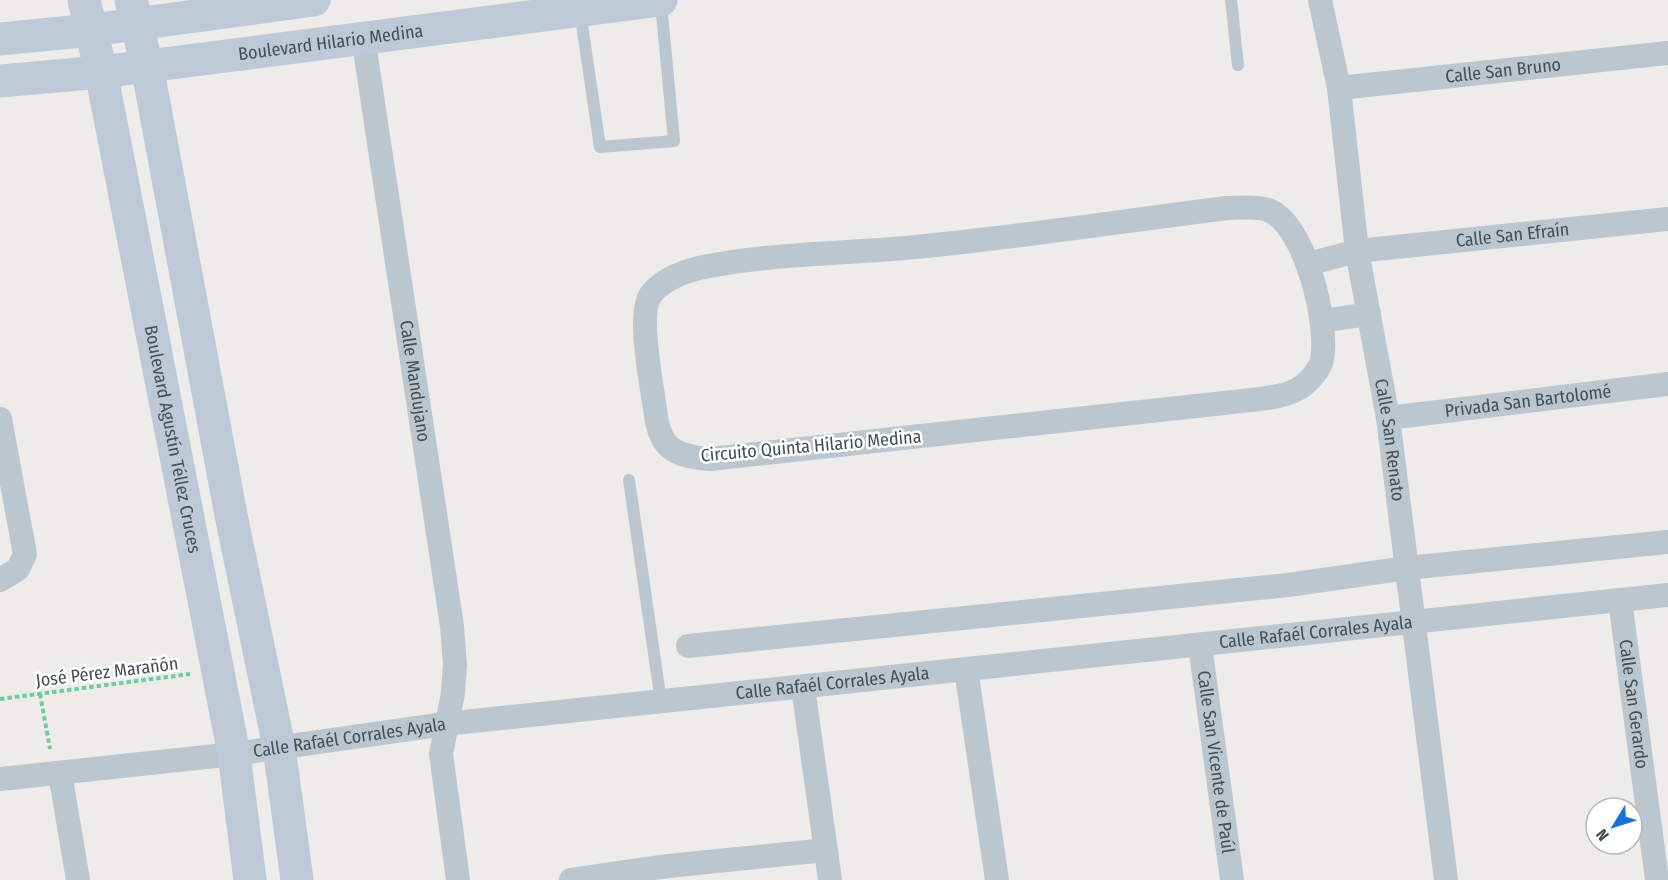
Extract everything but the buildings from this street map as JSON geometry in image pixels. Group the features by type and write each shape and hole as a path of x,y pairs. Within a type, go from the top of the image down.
{"street":[{"path":"0,39 88,15 314,0"},
{"name":"Boulevard Hilario Medina","path":"0,81 101,72 661,0"},
{"name":"Calle San Renato","path":"1320,0 1339,88 1356,250 1388,418 1416,621 1446,880"},
{"path":"134,11 147,66 229,503 279,747 297,880"},
{"name":"Boulevard Agustín Téllez Cruces","path":"88,15 234,754 250,880"},
{"name":"Calle Mandujano","path":"363,38 452,626 455,665 453,693 445,724 441,765 458,880"},
{"name":"Calle San Bruno","path":"1339,88 1668,53"},
{"name":"Circuito Quinta Hilario Medina","path":"1248,208 1269,210 1298,242 1308,264 1322,321 1322,360 1314,375 1302,387 1266,397 710,459 688,457 674,452 657,426 645,329 646,308 650,294 661,285 696,269 724,263 918,247 1248,208"},
{"name":"Calle San Efraín","path":"1356,250 1668,219"},
{"path":"1308,264 1356,250"},
{"path":"1322,321 1369,314"},
{"name":"Privada San Bartolomé","path":"1388,418 1668,384"},
{"path":"0,419 25,554 18,569 0,580"},
{"path":"688,646 1288,585 1407,568 1668,542"},
{"name":"Calle Rafaél Corrales Ayala","path":"0,779 234,754 445,724 1668,595"},
{"name":"Calle San Gerardo","path":"1620,600 1657,880"},
{"name":"Calle San Vicente de Paúl","path":"1200,645 1232,880"},
{"path":"966,669 997,880"},
{"path":"803,687 830,880"},
{"path":"60,773 78,880"},
{"path":"571,880 669,873 826,850"}],"lane":[{"path":"579,10 600,147 674,141 661,0"},
{"path":"1231,0 1238,65"},
{"path":"629,480 661,702"}],"path":[{"name":"José Pérez Marañón","path":"0,699 217,671"},
{"path":"40,694 48,741 60,773"}]}
